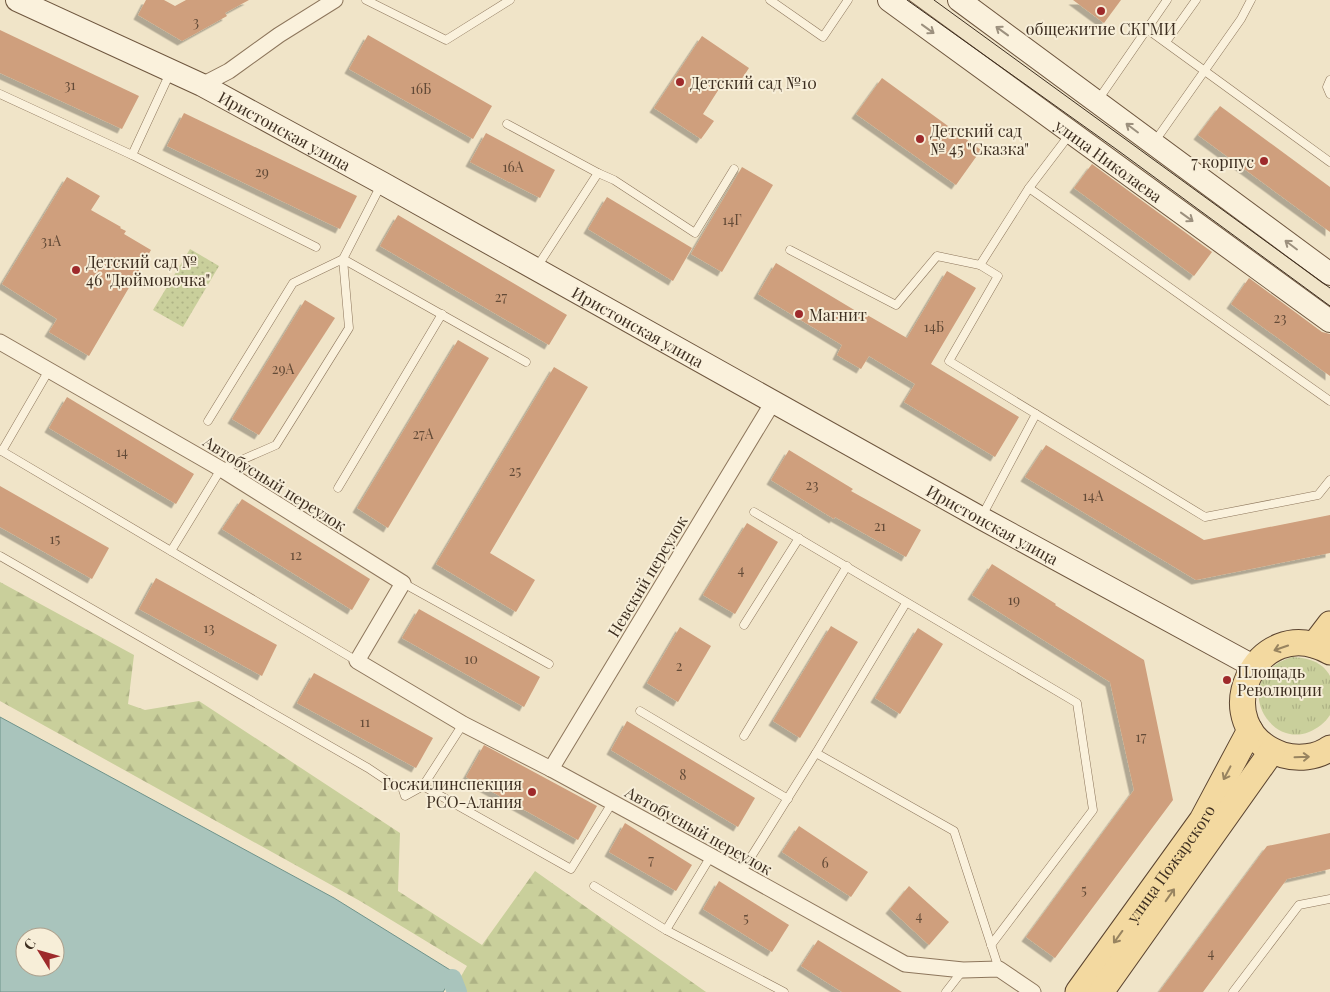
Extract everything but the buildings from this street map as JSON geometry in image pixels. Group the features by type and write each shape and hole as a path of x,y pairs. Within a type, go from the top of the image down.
{"main road":[{"name":"Иристонская улица","path":"17,0 202,85 382,183 981,518 1254,666"},
{"name":"улица Николаева","path":"889,0 1330,321"},
{"path":"959,0 1330,274"},
{"path":"1330,624 1322,649 1297,643 1281,646 1266,654 1254,666 1244,686 1242,709 1250,730 1260,742 1272,751 1290,757 1309,757 1330,748"},
{"name":"улица Пожарского","path":"1078,992 1202,820 1250,730"},
{"name":"улица Пожарского","path":"1102,992 1272,751"}],"street":[{"path":"202,85 228,71 279,35 334,0"},
{"name":"Автобусный переулок","path":"0,342 221,469 403,583"},
{"name":"Невский переулок","path":"551,769 773,402"},
{"path":"357,661 403,583"},
{"name":"Автобусный переулок","path":"357,661 463,724 551,769 905,964 963,970 999,969"},
{"path":"999,969 1033,992"}],"lane":[{"path":"366,0 446,40 510,0"},
{"path":"770,0 823,37 848,0"},
{"path":"1097,101 1167,0"},
{"path":"1166,42 1196,0"},
{"path":"1160,134 1206,71 1241,19 1251,0"},
{"path":"1147,29 1330,162"},
{"path":"132,155 171,71"},
{"path":"1330,80 1327,87 1330,94"},
{"path":"0,94 132,155 316,247"},
{"path":"508,124 614,180 695,233 734,169"},
{"path":"980,265 1029,188 1071,133"},
{"path":"536,269 598,173"},
{"path":"171,551 221,469 276,445 349,328 342,259 382,183"},
{"path":"1029,188 1330,401"},
{"path":"790,250 896,305 938,256 980,265 998,276 949,361 1205,517 1318,495 1330,480"},
{"path":"342,259 526,362"},
{"path":"208,421 293,283 342,259"},
{"path":"338,488 442,314"},
{"name":"Автобусный переулок","path":"49,370 1,450 357,661"},
{"path":"981,518 1036,414"},
{"path":"754,512 1077,703 1093,810 991,945"},
{"path":"744,624 799,538"},
{"path":"0,556 368,768 395,786 402,787 405,796 423,786 463,724"},
{"path":"744,736 847,566"},
{"path":"403,583 549,664"},
{"path":"741,873 788,799 906,603"},
{"path":"640,711 788,799"},
{"path":"816,753 954,831 999,969"},
{"path":"423,786 571,869 612,803"},
{"path":"666,930 711,856"},
{"path":"594,886 666,930 784,992"},
{"path":"1233,992 1299,905 1330,899"},
{"path":"946,992 963,970"}],"green space":[{"path":"190,249 219,266 183,327 153,310"},
{"path":"0,582 134,655 128,704 145,710 199,701 400,833 398,891 482,945 535,871 706,992 452,992 467,966 360,901 0,701"},
{"path":"1292,657 1314,661 1323,667 1330,676 1330,715 1324,723 1309,732 1294,734 1280,730 1269,721 1261,708 1259,694 1262,680 1273,667"}],"water":[{"path":"0,717 334,898 455,973 443,992 0,992"}],"waterway":[{"path":"452,979 457,992"}],"tram line":[{"path":"907,0 1116,149 1330,306"},
{"path":"934,0 1330,288"}],"place":[{"name":"общежитие СКГМИ","path":"1101,11"},
{"name":"Детский сад №10","path":"680,82"},
{"name":"Детский сад № 45 \"Сказка\"","path":"920,139"},
{"name":"7 корпус","path":"1264,161"},
{"name":"Детский сад № 46 \"Дюймовочка\"","path":"76,270"},
{"name":"Магнит","path":"799,314"},
{"name":"Площадь Революции","path":"1227,680"},
{"name":"Госжилинспекция РСО-Алания","path":"532,792"}]}
